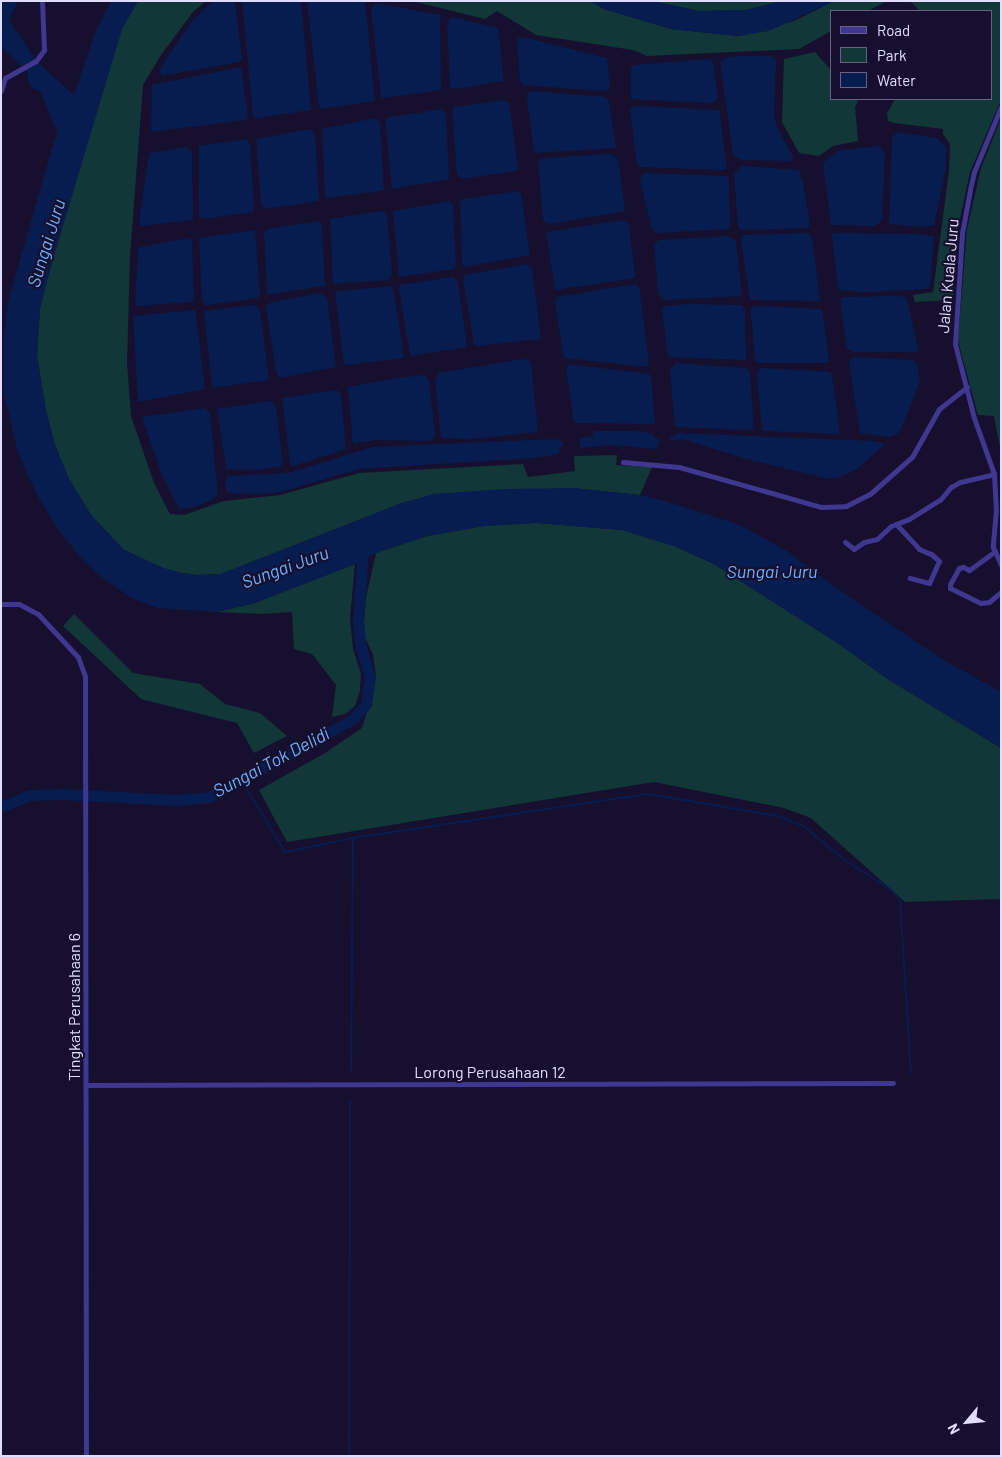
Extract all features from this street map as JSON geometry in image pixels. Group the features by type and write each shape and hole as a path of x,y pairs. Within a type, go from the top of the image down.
{"street":[{"path":"1,91 5,78 36,61 44,50 42,1"},
{"name":"Jalan Kuala Juru","path":"994,552 996,509 994,474 974,418 955,344 962,233 974,172 1001,107"},
{"path":"623,462 679,467 821,507 846,506 870,494 912,457 939,409 967,386"},
{"path":"845,542 854,549 864,542 877,539 896,524 909,519 940,500 951,487 960,482 994,474"},
{"path":"896,524 919,549 931,554 939,561 929,583 910,578"},
{"path":"1001,565 994,552 969,570 963,567 959,568 950,584 950,588 982,603 989,602 1001,592"},
{"name":"Tingkat Perusahaan 6","path":"1,604 19,604 32,609 72,650 81,662 84,676 86,1455"},
{"name":"Lorong Perusahaan 12","path":"86,1085 893,1083"}],"green space":[{"path":"138,1 206,1 193,12 161,55 143,85 130,257 127,363 131,416 154,483 170,514 184,515 224,501 280,495 359,473 523,464 528,477 575,471 574,456 617,455 616,465 652,467 640,495 573,488 435,494 402,503 221,574 197,575 181,573 163,568 124,550 91,515 69,479 55,445 46,411 37,356 40,308 52,262 122,28"},
{"path":"412,1 590,1 604,9 671,29 738,36 794,21 834,1 887,1 870,10 830,10 830,32 799,49 647,56 633,50 536,35 497,11 485,19"},
{"path":"652,1 781,1 747,10 699,11"},
{"path":"910,1 1001,1 1001,100 970,172 957,233 953,300 915,302 913,295 933,292 949,171 950,144 943,134 943,129 894,123 888,121 887,113 894,100 992,100 992,10 919,10"},
{"path":"815,52 830,69 830,100 858,101 855,107 858,141 833,146 819,156 799,153 782,122 784,59"},
{"path":"1001,118 1001,453 994,416 978,415 958,341 967,229 981,168"},
{"path":"536,523 622,530 674,546 714,564 839,644 889,680 1001,748 1001,899 905,902 811,818 784,808 654,782 287,842 259,790 325,753 362,728 376,676 373,655 363,633 366,597 376,553 427,536 484,526"},
{"path":"355,564 350,618 353,649 361,674 360,690 355,706 345,714 332,717 336,685 312,654 294,649 292,612 263,614 216,612 252,604"},
{"path":"74,614 133,673 200,684 225,704 260,713 287,736 254,753 237,723 141,699 63,626"}],"water":[{"name":"Sungai Juru","path":"1,1 18,1 9,20 36,61 74,95 96,30 111,1 138,1 122,29 52,262 40,308 37,356 46,411 55,445 69,479 91,515 124,550 163,568 181,573 197,575 221,574 402,503 435,494 504,489 573,488 640,495 662,500 740,525 787,551 838,589 940,658 1001,692 1001,748 889,680 839,644 714,564 674,546 622,530 536,523 484,526 427,536 376,553 355,564 252,604 216,612 157,608 132,598 100,576 80,557 57,528 37,495 18,453 4,393 4,335 8,301 57,131 41,93 29,84 27,71 1,47"},
{"path":"212,1 235,1 242,58 239,62 162,76 159,69 192,21"},
{"path":"242,1 301,1 311,110 257,118 253,116"},
{"path":"307,1 365,1 375,101 321,109 319,107"},
{"path":"590,1 652,1 699,11 747,10 781,1 834,1 769,31 738,36 671,29 604,9"},
{"path":"376,3 440,15 441,90 381,98 371,9"},
{"path":"452,17 498,28 504,81 454,89 450,87 447,22"},
{"path":"523,37 607,58 610,87 608,90 602,91 523,85 520,81 517,41 518,38"},
{"path":"771,56 776,60 774,115 777,127 793,157 791,161 741,160 733,155 720,62 725,58"},
{"path":"710,59 713,63 718,97 713,103 631,99 631,68 634,65"},
{"path":"241,67 248,116 246,120 151,132 152,85"},
{"path":"532,91 606,97 609,102 616,148 534,153 527,98 528,93"},
{"path":"504,100 509,103 518,168 516,171 461,179 457,173 452,111 454,107"},
{"path":"634,106 719,110 727,168 723,170 639,167 636,161 630,109"},
{"path":"442,109 446,114 449,179 392,189 385,118"},
{"path":"375,118 380,123 384,191 325,198 322,129"},
{"path":"311,129 315,135 319,201 265,209 261,204 256,139"},
{"path":"897,132 937,138 946,147 946,169 934,225 922,227 889,224 892,137"},
{"path":"246,139 250,144 254,210 252,212 204,219 199,217 199,146"},
{"path":"880,146 885,154 882,221 874,226 831,225 823,163 834,153 841,150"},
{"path":"187,147 192,152 193,220 141,226 139,221 149,153"},
{"path":"611,154 618,159 625,211 550,224 545,223 543,219 538,162 542,158"},
{"path":"741,166 799,170 810,225 807,228 742,230 738,227 734,173"},
{"path":"645,173 726,176 729,178 730,229 657,233 652,230 640,181 641,175"},
{"path":"518,191 521,194 530,255 464,267 462,264 460,202 463,199"},
{"path":"450,201 453,206 456,266 454,269 399,277 394,211"},
{"path":"381,211 387,215 391,277 387,280 333,284 330,219"},
{"path":"624,220 629,224 635,278 555,290 546,232"},
{"path":"318,221 322,226 325,286 267,293 264,232 266,229"},
{"path":"255,230 260,294 258,298 207,305 202,302 199,238"},
{"path":"805,233 812,238 820,301 750,300 741,242 743,235"},
{"path":"833,233 934,236 930,286 927,289 871,292 843,291 838,289"},
{"path":"728,236 736,241 742,296 665,300 658,294 654,243 659,240"},
{"path":"189,238 192,242 194,302 135,306 138,249 140,247"},
{"path":"527,264 532,269 541,339 474,345 463,279 465,275"},
{"path":"453,277 458,282 467,347 410,356 399,290 400,285"},
{"path":"635,284 639,286 649,364 647,367 565,358 555,302 557,297"},
{"path":"393,286 404,358 344,365 335,293 338,291"},
{"path":"320,293 327,298 336,367 280,378 276,372 266,307 271,302"},
{"path":"900,296 907,298 918,349 915,352 853,352 847,349 840,302 842,297"},
{"path":"688,304 742,305 745,311 746,360 670,357 667,353 662,309 664,306"},
{"path":"254,305 260,311 269,380 212,388 204,311"},
{"path":"756,306 822,309 829,360 827,363 759,363 755,361 751,308"},
{"path":"195,310 205,389 138,402 133,316"},
{"path":"851,358 912,360 917,364 920,381 901,429 896,435 889,437 860,433 849,364"},
{"path":"524,359 529,360 531,364 538,432 472,439 441,438 435,381 438,373"},
{"path":"675,363 747,368 750,372 754,430 675,427 670,370"},
{"path":"568,364 649,374 651,376 655,424 574,423 566,369"},
{"path":"760,368 830,372 840,434 762,431 757,375"},
{"path":"423,375 427,376 429,381 435,435 433,438 429,441 375,440 353,444 348,387"},
{"path":"337,390 341,394 346,449 293,466 290,465 282,398"},
{"path":"270,401 276,407 283,464 280,467 251,470 226,469 217,409"},
{"path":"205,408 210,413 218,494 210,501 196,507 179,509 162,475 142,417"},
{"path":"593,431 639,431 649,433 654,435 654,438 660,439 657,449 611,445 581,448 579,438 593,436"},
{"path":"678,433 875,441 885,444 857,469 843,476 829,479 743,458 689,441 680,439 672,441 669,438"},
{"path":"555,439 563,443 558,454 535,458 359,469 280,492 259,494 230,493 226,491 225,480 227,476 289,473 372,447"}],"waterway":[{"name":"Sungai Tok Delidi","path":"1,807 29,795 64,794 176,800 209,797 353,719 366,704 370,677 361,648 358,623 363,547"},
{"path":"242,781 285,852 353,838 649,794 778,816 803,826 846,861 890,889 900,900 911,1073"},
{"path":"351,1071 353,838"},
{"path":"349,1456 350,1100"}]}
